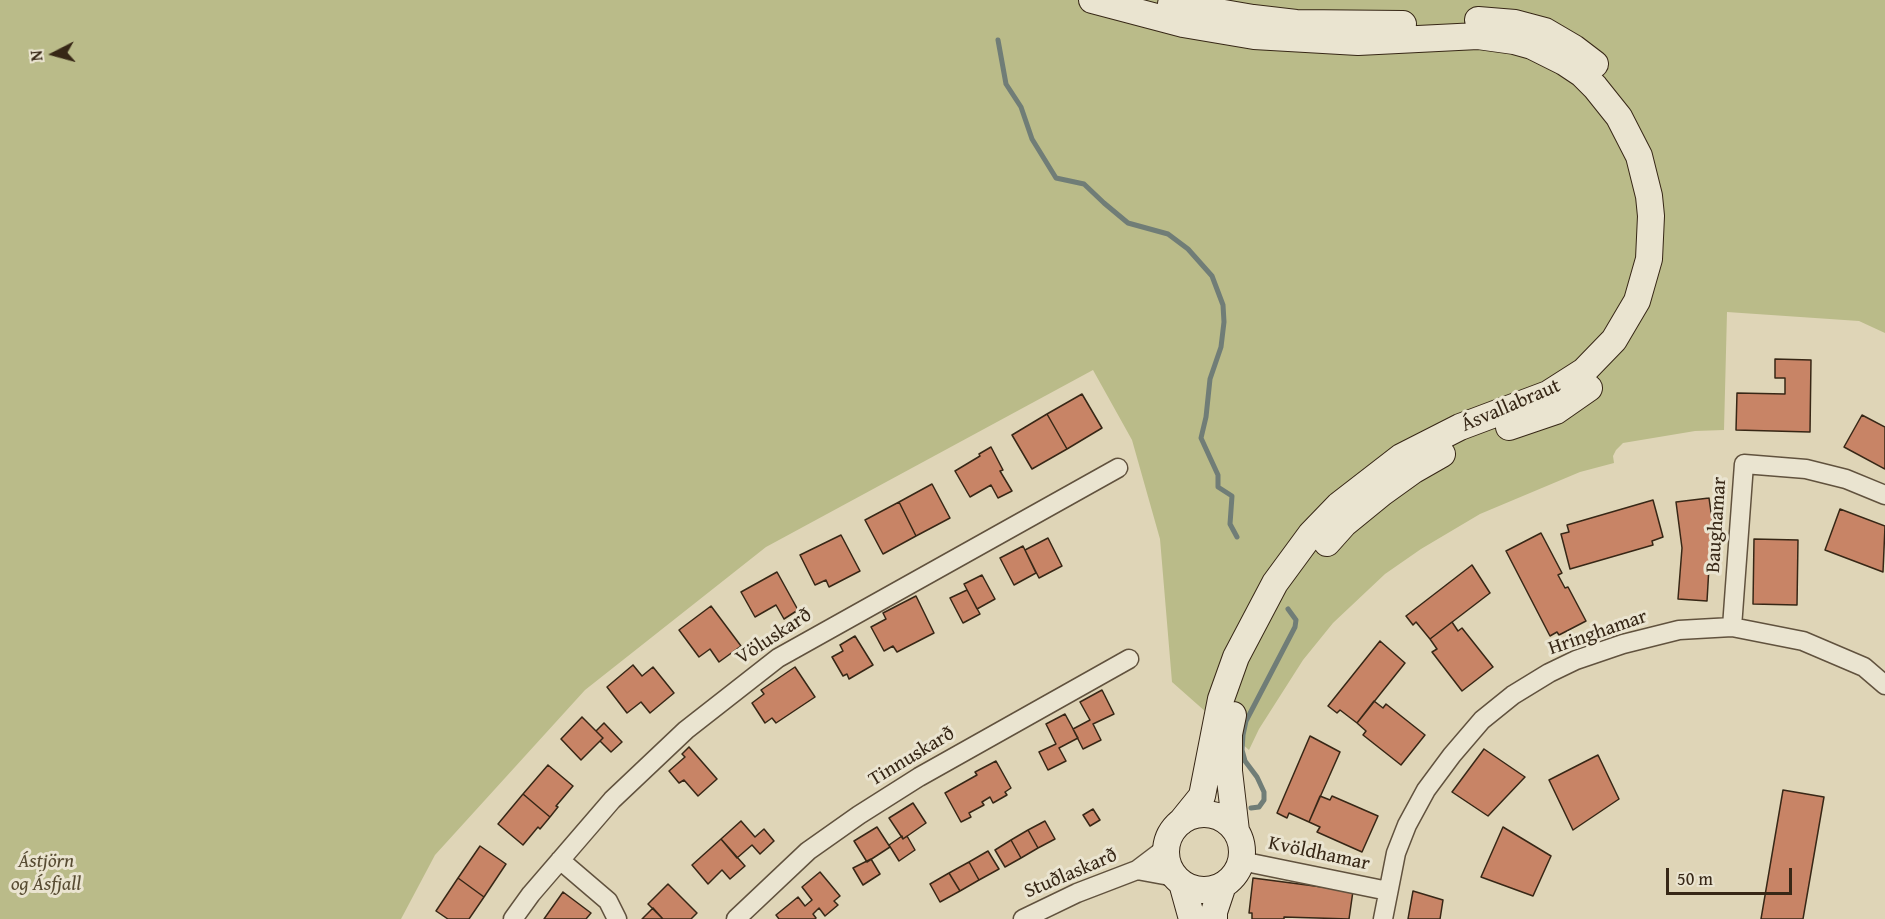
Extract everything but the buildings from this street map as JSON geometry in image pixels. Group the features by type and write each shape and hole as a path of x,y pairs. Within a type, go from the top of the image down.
{"main road":[{"name":"Ásvallabraut","path":"1092,0 1183,24 1254,36 1358,42 1478,36 1532,46 1582,74 1619,117 1639,156 1649,196 1651,216 1649,259 1637,301 1614,340 1584,371 1548,394 1460,427 1401,457 1339,505 1311,534 1275,583 1236,657 1221,699 1202,796 1181,822"},
{"name":"Ásvallabraut","path":"1156,0 1179,6 1296,23 1401,24 1490,20 1515,23 1545,32 1574,48 1593,62 1624,96 1647,136 1661,179 1664,201 1665,246 1654,289 1636,333 1624,353 1576,398 1556,411 1459,446 1414,470 1344,524 1289,589 1254,651 1236,702 1229,734 1229,771 1236,831"},
{"path":"1192,919 1178,880 1166,858 1166,848 1174,829 1181,822 1192,816 1205,814 1229,823 1236,831 1242,850 1238,871 1223,885 1214,919"},
{"path":"1178,880 1202,890 1223,885"}],"street":[{"name":"Baughamar","path":"1732,627 1744,464 1806,469 1846,479 1885,495"},
{"name":"Völuskarð","path":"513,919 531,894 612,800 665,749 778,658 1118,468"},
{"name":"Hringhamar","path":"1383,919 1396,853 1407,825 1426,790 1452,754 1482,720 1513,695 1576,660 1623,644 1679,630 1732,627 1803,641 1864,667 1885,685"},
{"name":"Tinnuskarð","path":"736,919 808,851 859,815 919,777 1129,659"},
{"name":"Stuðlaskarð","path":"1023,919 1077,893 1137,870 1166,848"},
{"path":"560,860 608,901 617,919"},
{"name":"Kvöldhamar","path":"1241,861 1388,891"},
{"name":"Stuðlaskarð","path":"1137,870 1178,880"}],"green space":[{"name":"Ástjörn og Ásfjall","path":"0,0 1885,0 1885,333 1859,321 1727,312 1724,430 1695,431 1623,443 1613,456 1614,463 1580,472 1480,514 1421,549 1385,574 1333,623 1303,660 1259,729 1249,750 1172,682 1160,539 1132,440 1093,370 766,547 585,690 435,855 401,919 0,919"}],"waterway":[{"path":"998,40 1006,84 1021,107 1032,139 1056,178 1084,184 1128,223 1168,234 1188,249 1212,276 1223,305 1224,322 1221,347 1210,379 1201,438 1218,475 1218,487 1232,496 1230,524 1237,537"},
{"path":"1251,808 1259,807 1264,800 1264,792 1257,777 1245,761 1242,750 1243,735 1246,721 1295,627 1296,620 1288,609"}]}
